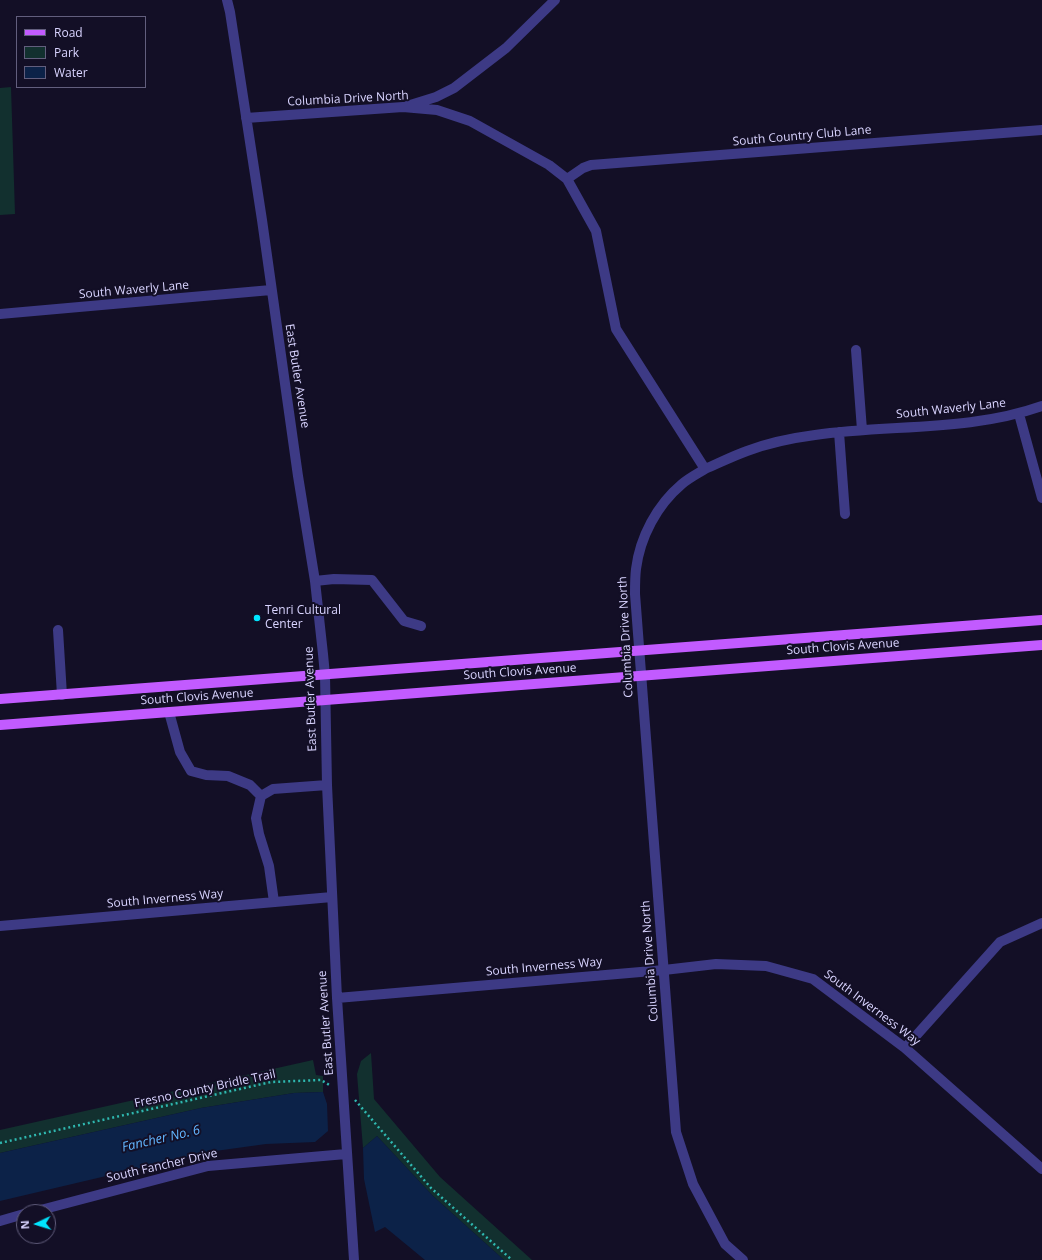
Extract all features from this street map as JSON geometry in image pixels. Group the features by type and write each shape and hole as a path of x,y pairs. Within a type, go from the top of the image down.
{"main road":[{"name":"South Clovis Avenue","path":"0,699 1042,620"},
{"name":"South Clovis Avenue","path":"0,725 1042,645"}],"street":[{"name":"East Butler Avenue","path":"227,0 315,581 325,675 327,785 337,998 354,1260"},
{"path":"403,107 436,97 454,88 506,48 555,0"},
{"name":"Columbia Drive North","path":"246,118 403,107 437,110 470,121 549,165 567,179 596,231 616,329 705,469 682,484 663,504 650,525 640,548 636,570 635,594 676,1132 693,1184 726,1244 743,1260"},
{"name":"South Country Club Lane","path":"567,179 590,165 1042,130"},
{"name":"South Waverly Lane","path":"0,314 271,290"},
{"path":"856,350 862,430"},
{"name":"South Waverly Lane","path":"705,469 748,451 788,440 839,432 977,422 1019,414 1042,406"},
{"path":"1019,414 1042,498"},
{"path":"839,432 845,514"},
{"path":"315,581 334,579 372,580 404,622 421,626"},
{"path":"58,630 62,694"},
{"path":"169,712 180,752 191,771 206,775 228,776 250,785 261,796"},
{"path":"274,902 269,866 259,834 256,818 261,796 273,789 327,785"},
{"name":"South Inverness Way","path":"0,926 332,897"},
{"path":"905,1048 1000,942 1042,922"},
{"name":"South Inverness Way","path":"337,998 664,970 716,964 766,966 813,979 905,1048 1042,1169"},
{"name":"South Fancher Drive","path":"56,1206 208,1166 346,1154"},
{"path":"0,1221 16,1216"}],"path":[{"name":"Fresno County Bridle Trail","path":"0,1142 272,1082 321,1080 355,1100 431,1188 512,1260"}],"green space":[{"path":"11,87 15,214 0,215 0,88"},
{"path":"371,1053 374,1099 440,1177 532,1260 504,1260 433,1196 377,1136 363,1148 357,1074 361,1061"},
{"path":"313,1060 316,1075 323,1076 323,1092 294,1093 201,1108 0,1153 0,1130"}],"water":[{"name":"Fancher No. 6","path":"323,1092 327,1104 328,1131 315,1142 266,1144 208,1152 0,1201 0,1153 201,1108 294,1093"},
{"path":"377,1136 433,1196 504,1260 425,1260 385,1227 375,1232 364,1179 363,1148"}],"place":[{"name":"Tenri Cultural Center","path":"257,618"}]}
